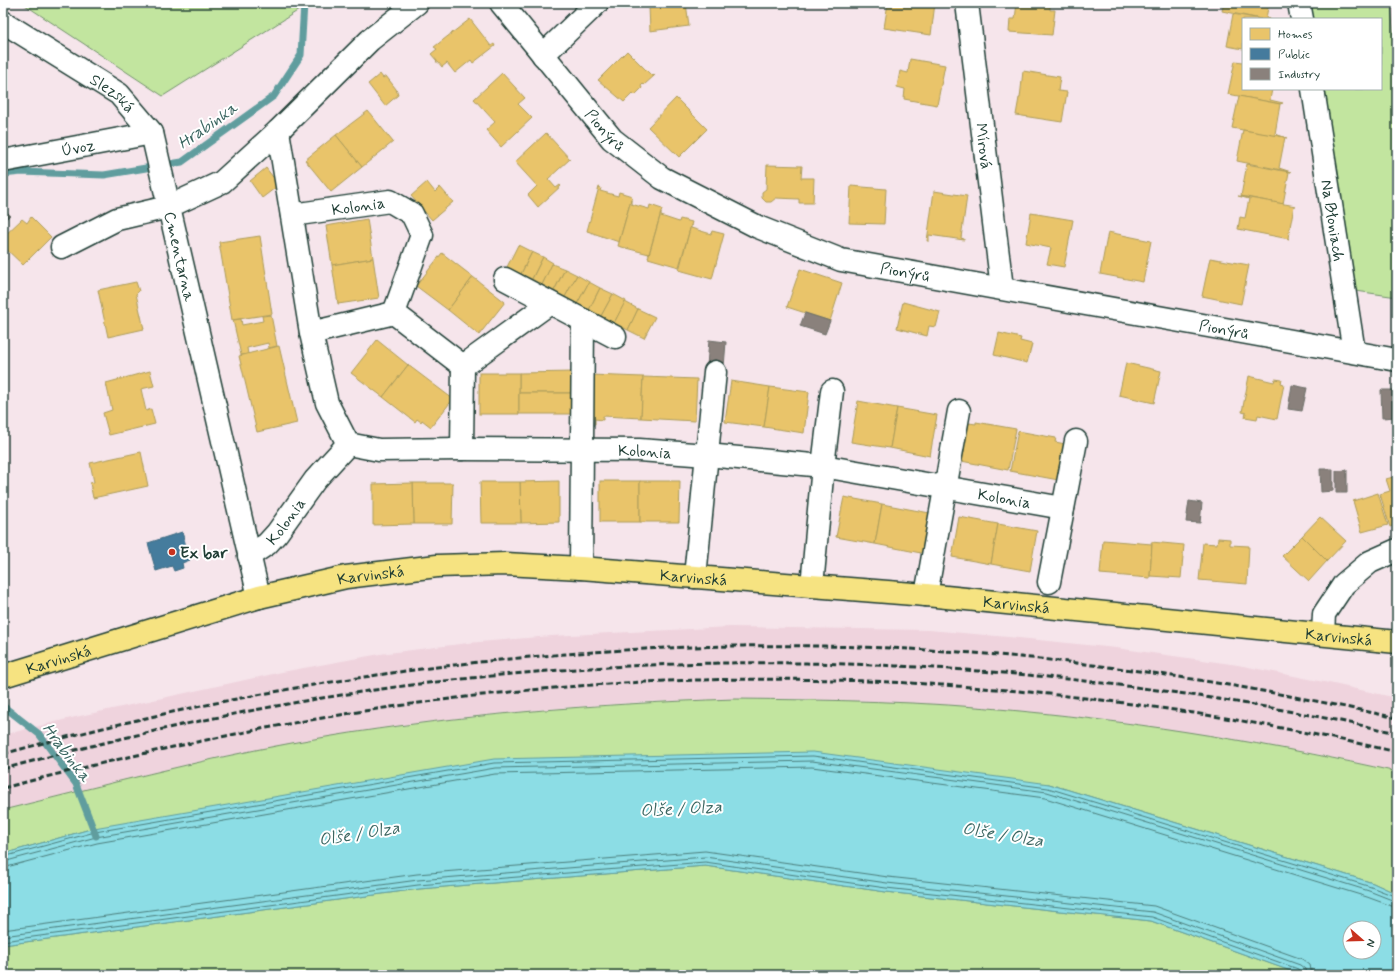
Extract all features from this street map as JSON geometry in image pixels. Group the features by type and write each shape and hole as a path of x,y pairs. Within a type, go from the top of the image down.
{"main road":[{"name":"Karvinská","path":"9,674 259,597 346,577 437,566 505,564 581,568 926,595 1397,642"}],"street":[{"name":"Cmentarna","path":"259,597 167,200 222,182 278,131 370,40 417,3"},
{"name":"Pionýrů","path":"501,3 612,139 662,178 758,227 841,260 1397,360"},
{"path":"543,55 597,3"},
{"name":"Mírová","path":"967,3 1002,288"},
{"path":"1299,3 1302,18"},
{"name":"Slezská","path":"3,22 119,94 154,142 167,200"},
{"name":"Na Błoniach","path":"1313,90 1354,352"},
{"path":"278,131 311,333 327,403 348,444"},
{"name":"Úvoz","path":"3,161 154,142"},
{"path":"62,247 117,219 167,200"},
{"name":"Kolonia","path":"292,215 390,201 412,214 422,234 394,313"},
{"path":"505,279 615,337"},
{"path":"463,366 550,303"},
{"path":"311,333 394,313 463,366"},
{"path":"581,568 583,320"},
{"path":"462,449 463,366"},
{"path":"695,577 715,372"},
{"path":"812,586 823,466 832,391"},
{"path":"926,595 959,411"},
{"path":"1049,582 1076,441"},
{"name":"Kolonia","path":"249,556 267,544 277,533 315,480 348,444 379,450 639,450 823,466 1063,508"},
{"path":"1323,634 1324,614 1344,584 1370,562 1397,550"}],"shaded area":[{"path":"730,627 929,630 1019,638 1116,648 1238,665 1329,683 1397,698 1397,772 1316,754 1106,720 1018,711 921,704 830,700 735,699 644,702 560,708 475,716 387,728 298,742 207,760 3,810 3,735 71,718 282,672 380,654 468,643 551,636"}],"green space":[{"path":"22,3 310,3 163,96"},
{"path":"1310,3 1391,3 1397,81 1397,297 1356,291 1324,90 1382,90 1382,18 1313,18"},
{"path":"735,699 913,703 1068,716 1162,728 1304,752 1397,772 1397,894 1373,883 1049,784 94,828 3,854 3,810 260,749 351,733 461,718 625,704"},
{"path":"705,866 886,892 1151,921 1302,975 3,975 3,945 419,889"}],"water":[{"name":"Olše / Olza","path":"813,752 1049,784 1373,883 1397,894 1397,975 1302,975 1151,921 886,892 705,866 419,889 3,945 3,854 94,828 494,759"}],"building: Homes":[{"path":"647,3 686,3 689,26 650,31 649,6 647,6"},
{"path":"888,3 935,3 931,35 884,28"},
{"path":"1017,3 1050,3 1050,10 1055,10 1052,35 1009,32 1010,19 1015,19"},
{"path":"1224,3 1269,3 1266,18 1256,18 1222,11"},
{"path":"1233,14 1255,18 1242,18 1242,49 1227,46"},
{"path":"470,19 491,46 494,44 495,46 473,63 471,60 455,73 447,63 442,67 438,62 436,62 437,61 431,54 437,49 434,47"},
{"path":"627,51 652,76 655,75 641,86 642,88 635,95 633,93 624,102 598,80"},
{"path":"910,59 945,65 937,105 904,99 905,89 897,87 900,71 908,73"},
{"path":"1235,61 1242,62 1242,90 1272,90 1270,100 1283,103 1280,104 1228,94"},
{"path":"1023,71 1060,77 1058,91 1067,92 1062,122 1016,115 1020,98"},
{"path":"502,73 525,98 518,104 532,118 501,147 486,130 495,122 474,99"},
{"path":"380,74 383,78 386,76 396,89 398,95 385,106 368,84"},
{"path":"1239,96 1280,104 1275,134 1287,138 1232,128"},
{"path":"676,98 707,129 679,157 648,127"},
{"path":"368,111 393,142 362,167 336,135"},
{"path":"1243,130 1285,137 1279,168 1291,172 1237,161"},
{"path":"546,133 570,159 548,179 556,188 560,185 561,186 538,207 528,195 537,186 515,162"},
{"path":"336,135 362,167 331,192 305,160"},
{"path":"1247,164 1289,172 1283,204 1241,196"},
{"path":"767,165 802,166 801,178 814,178 813,203 799,203 799,199 776,198 771,202 766,202 762,198 762,192 766,189"},
{"path":"266,168 279,185 262,198 250,181"},
{"path":"427,182 435,192 440,187 453,202 432,220 411,196"},
{"path":"851,186 886,189 884,224 849,223"},
{"path":"599,187 601,188 600,191 618,196 619,192 632,196 619,242 587,231"},
{"path":"934,191 967,196 961,238 964,240 929,235 929,241 927,241"},
{"path":"1238,196 1296,206 1294,206 1289,239 1238,229 1240,217 1245,218 1249,199"},
{"path":"631,200 631,204 649,209 650,205 662,209 649,254 618,246"},
{"path":"661,213 661,216 679,222 680,219 692,222 679,267 648,258"},
{"path":"1031,213 1073,220 1064,267 1047,264 1051,248 1026,243"},
{"path":"31,217 51,237 23,265 3,246 3,237 22,219 27,223"},
{"path":"367,219 373,258 332,265 326,226"},
{"path":"691,225 691,228 711,234 712,231 724,234 712,279 679,270"},
{"path":"1108,232 1151,241 1143,282 1100,274"},
{"path":"260,236 272,314 232,320 219,242"},
{"path":"518,245 532,252 521,274 507,267"},
{"path":"532,252 543,257 532,279 521,274"},
{"path":"442,253 473,277 448,310 416,286"},
{"path":"543,257 553,263 542,285 532,279"},
{"path":"373,258 379,298 338,304 332,265"},
{"path":"1210,258 1249,265 1241,304 1202,296"},
{"path":"552,264 565,269 554,291 542,285"},
{"path":"565,269 577,275 565,297 554,291"},
{"path":"800,269 842,283 830,321 787,307"},
{"path":"577,275 589,282 577,304 565,297"},
{"path":"473,277 505,302 479,335 448,310"},
{"path":"136,282 139,291 136,294 144,329 108,337 98,290"},
{"path":"589,282 600,288 589,310 577,304"},
{"path":"600,288 613,294 601,316 589,310"},
{"path":"613,294 626,301 614,323 601,316"},
{"path":"625,302 638,309 628,330 614,323"},
{"path":"903,302 940,312 936,327 929,326 927,336 897,328"},
{"path":"638,309 655,317 644,338 628,330"},
{"path":"271,315 277,346 269,348 268,343 247,348 248,354 241,355 233,320 241,319 242,325 263,321 262,316"},
{"path":"999,333 1021,338 1020,341 1032,344 1027,363 994,355"},
{"path":"377,340 408,365 383,397 351,373"},
{"path":"279,346 297,423 257,432 239,356"},
{"path":"1126,363 1161,371 1154,403 1119,395"},
{"path":"408,365 453,399 431,427 422,420 421,422 417,419 415,422 383,397"},
{"path":"150,371 154,386 141,389 146,411 151,409 155,424 109,435 103,413 112,410 106,383"},
{"path":"574,372 574,393 519,393 519,373"},
{"path":"479,373 519,373 519,414 479,414"},
{"path":"590,375 643,377 641,418 603,416 603,420 595,419 595,424 589,424"},
{"path":"1249,376 1274,382 1275,379 1282,380 1281,383 1284,384 1277,419 1258,415 1257,419 1245,417 1246,413 1242,412"},
{"path":"643,377 697,379 695,421 641,418"},
{"path":"731,381 770,387 764,427 725,422"},
{"path":"770,387 809,392 804,433 764,427"},
{"path":"519,393 574,393 574,414 519,414"},
{"path":"858,401 897,408 890,448 851,442"},
{"path":"897,408 937,415 930,456 890,448"},
{"path":"976,422 1016,429 1008,470 956,460 960,440 965,440 969,423 976,424"},
{"path":"1018,431 1056,438 1055,442 1071,445 1064,481 1010,471"},
{"path":"141,452 148,486 93,498 90,483 94,482 90,463"},
{"path":"1397,476 1397,524 1390,527 1380,494 1390,491 1386,479"},
{"path":"559,481 559,522 521,523 520,482"},
{"path":"600,481 640,481 640,522 600,522"},
{"path":"640,481 680,481 679,522 640,522"},
{"path":"480,482 520,482 521,523 481,523"},
{"path":"413,483 453,483 452,524 414,524"},
{"path":"413,483 414,524 373,525 373,484"},
{"path":"1378,493 1388,525 1362,532 1353,501"},
{"path":"844,497 882,504 875,544 836,537"},
{"path":"882,504 935,514 926,554 875,544"},
{"path":"959,517 998,524 991,564 952,557"},
{"path":"1320,517 1346,541 1327,561 1302,536"},
{"path":"998,524 1037,531 1030,571 991,564"},
{"path":"1302,536 1327,561 1309,581 1282,556"},
{"path":"1218,538 1230,539 1230,545 1249,546 1247,584 1199,580 1203,543 1217,544"},
{"path":"1103,540 1152,544 1150,578 1100,574"},
{"path":"1151,542 1184,545 1181,578 1150,576"}],"building: Public":[{"path":"182,532 190,560 182,563 183,568 174,571 172,566 156,571 148,543"}],"building: Industry":[{"path":"3,208 10,215 3,222"},
{"path":"805,313 830,321 825,334 800,326"},
{"path":"709,340 726,342 724,367 707,366"},
{"path":"1292,385 1307,388 1302,411 1288,409"},
{"path":"1381,390 1397,390 1397,417 1382,418"},
{"path":"1320,469 1333,469 1333,491 1321,492"},
{"path":"1347,470 1347,493 1336,493 1336,471"},
{"path":"1189,501 1202,503 1200,523 1186,522"}],"waterway":[{"name":"Hrabinka","path":"3,174 21,172 104,175 182,162 274,96 301,55 304,3"},
{"name":"Hrabinka","path":"3,706 39,734 76,784 96,836"}],"railway":[{"path":"3,754 116,725 230,700 345,680 461,664 577,653 694,647 811,646 928,650 987,654 1105,667 1222,684 1281,694 1397,718"},
{"path":"3,769 147,733 293,703 431,683 569,669 708,663 846,664 985,671 1123,686 1261,706 1397,733"},
{"path":"3,788 82,768 241,733 401,705 563,687 645,682 740,679 834,680 929,684 1117,702 1304,732 1397,752"}],"place":[{"name":"Ex bar","path":"172,552"}]}
